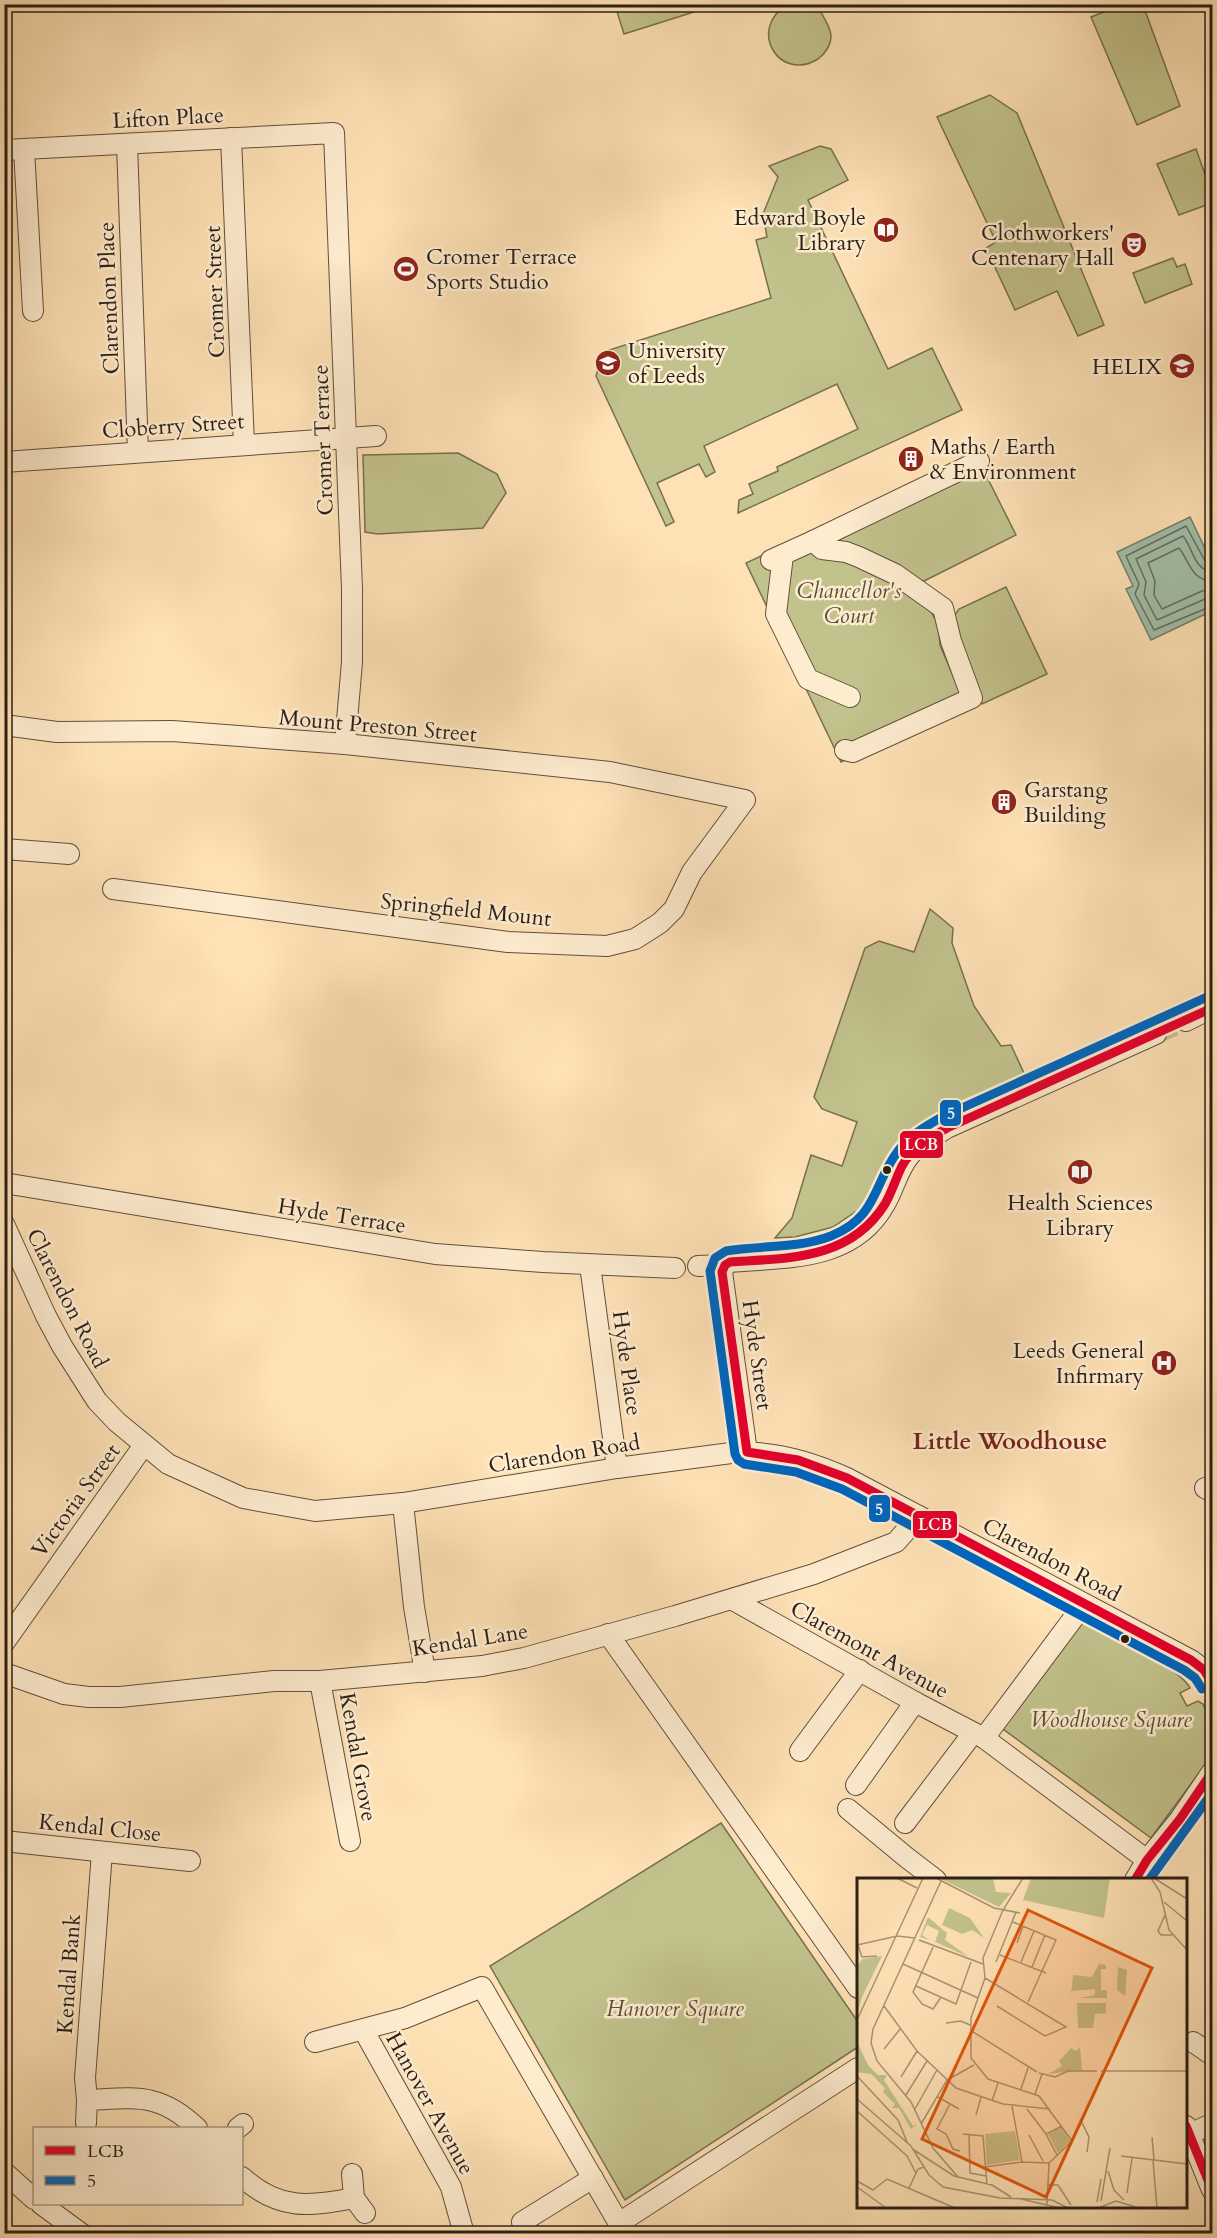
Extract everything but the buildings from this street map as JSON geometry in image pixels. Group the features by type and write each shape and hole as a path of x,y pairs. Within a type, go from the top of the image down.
{"street":[{"name":"Lifton Place","path":"14,149 334,133"},
{"name":"Cromer Terrace","path":"334,133 352,600 352,662 345,744"},
{"name":"Cromer Street","path":"231,138 244,444"},
{"name":"Clarendon Place","path":"128,144 138,452"},
{"path":"14,149 33,311"},
{"name":"Cloberry Street","path":"4,462 376,436"},
{"path":"850,698 808,679 776,614 777,557 979,461"},
{"path":"813,541 822,549 846,552 884,568 940,605 946,614 951,641 972,698 853,752 845,750"},
{"name":"Mount Preston Street","path":"4,725 57,732 172,732 345,744 610,772 745,800"},
{"name":"Springfield Mount","path":"113,889 508,942 607,946 635,939 660,923 674,909 692,872 745,800"},
{"path":"4,849 69,854"},
{"path":"1186,1021 1212,1008"},
{"path":"698,1266 817,1254 842,1245 862,1232 874,1220 884,1206 909,1156 923,1143 947,1128 1156,1034"},
{"name":"Hyde Terrace","path":"4,1183 403,1250 486,1259 675,1268"},
{"name":"Clarendon Road","path":"4,1224 46,1316 82,1380 97,1401 168,1464 243,1498 315,1511 403,1503 617,1468 747,1452 788,1456 820,1465 1191,1659 1204,1670 1212,1683"},
{"name":"Hyde Place","path":"590,1265 617,1468"},
{"name":"Hyde Street","path":"725,1265 722,1272 747,1452"},
{"name":"Victoria Street","path":"4,1643 144,1445"},
{"path":"403,1503 414,1607 425,1672"},
{"name":"Kendal Lane","path":"4,1673 64,1694 120,1697 274,1681 320,1681 482,1666 514,1660 732,1600 814,1574 896,1542 919,1516"},
{"name":"Claremont Avenue","path":"732,1600 978,1735"},
{"path":"905,1823 1084,1604"},
{"path":"608,1634 857,1987"},
{"path":"801,1751 860,1671"},
{"name":"Kendal Grove","path":"320,1681 350,1841"},
{"path":"856,1785 915,1702"},
{"path":"978,1735 1147,1860"},
{"path":"1136,1878 1147,1860 1180,1820 1212,1772"},
{"path":"848,1809 933,1878"},
{"name":"Kendal Close","path":"4,1841 190,1861"},
{"name":"Kendal Bank","path":"86,2123 85,2078 102,1852"},
{"path":"315,2042 364,2031 405,2018 483,1987 622,2228 857,2069"},
{"name":"Hanover Avenue","path":"364,2031 452,2187 464,2234"},
{"path":"1193,2042 1212,2055"},
{"path":"87,2100 137,2098 150,2100 177,2111 196,2127"},
{"path":"1212,2124 1187,2130 1212,2190"},
{"path":"4,2172 33,2198"},
{"path":"243,2178 257,2191 292,2205 360,2205 352,2174"},
{"path":"529,2234 522,2222 593,2178"},
{"path":"42,2205 82,2234"}],"green space":[{"path":"716,4 624,34 615,5"},
{"path":"787,5 818,7 831,32 830,43 823,55 804,65 791,64 781,59 773,50 769,39 769,27 775,15"},
{"path":"1122,5 1143,5 1180,106 1137,125 1091,17"},
{"path":"990,95 1017,113 1104,325 1078,336 1057,291 1015,310 986,248 996,242 937,117"},
{"path":"820,146 831,149 848,180 808,200 888,369 932,348 962,410 738,513 739,500 753,494 749,484 778,471 777,467 858,429 837,384 704,446 715,472 706,477 699,464 657,483 674,522 666,526 596,376 603,352 771,298 756,240 767,237 763,214 778,177 769,166"},
{"path":"1196,149 1212,194 1212,203 1179,215 1157,164"},
{"path":"1173,258 1177,267 1185,264 1192,284 1145,303 1133,273"},
{"path":"458,453 497,474 506,493 483,528 378,534 365,532 363,455"},
{"name":"Chancellor's Court","path":"976,455 1016,535 922,582 930,610 938,624 940,645 965,704 841,762 746,563"},
{"path":"1006,587 1047,674 982,704 959,648 954,616 959,609"},
{"path":"930,909 953,928 952,943 974,1006 1001,1046 1011,1045 1028,1082 940,1122 896,1148 861,1208 833,1227 795,1237 775,1238 792,1218 811,1155 842,1166 857,1122 822,1109 814,1097 865,948 879,941 914,952"},
{"name":"Woodhouse Square","path":"1083,1622 1173,1671 1190,1688 1180,1693 1187,1706 1198,1701 1203,1704 1208,1716 1211,1733 1205,1765 1151,1838 1003,1729"},
{"name":"Hanover Square","path":"721,1823 857,2021 857,2048 625,2200 490,1966"}],"water":[{"path":"1190,517 1212,563 1212,611 1151,640 1126,589 1133,586 1117,552"}],"tunnel":[{"path":"1156,1034 1186,1021"}],"transit line":[{"name":"5","path":"1202,1689 1195,1678 1184,1670 842,1489 796,1472 744,1464 738,1460 735,1454 710,1271 715,1258 726,1251 805,1243 831,1236 846,1228 858,1219 873,1199 898,1151 924,1128 942,1117 1207,997"},
{"name":"LCB","path":"1212,1008 947,1128 934,1136 916,1149 906,1160 885,1204 871,1222 854,1236 836,1246 796,1257 730,1262 725,1265 722,1272 747,1452 798,1460 847,1478 1191,1660 1204,1670 1212,1683"},
{"name":"LCB","path":"1136,1878 1212,1772"},
{"name":"5","path":"1150,1878 1212,1793"},
{"name":"LCB","path":"1187,2128 1212,2190"}],"place":[{"name":"Edward Boyle Library","path":"886,230"},
{"name":"Clothworkers' Centenary Hall","path":"1134,245"},
{"name":"Cromer Terrace Sports Studio","path":"406,269"},
{"name":"University of Leeds","path":"608,363"},
{"name":"HELIX","path":"1182,366"},
{"name":"Maths / Earth & Environment","path":"911,459"},
{"name":"Garstang Building","path":"1004,802"},
{"name":"Health Sciences Library","path":"1080,1172"},
{"name":"Leeds General Infirmary","path":"1164,1363"}],"district":[{"name":"Little Woodhouse","path":"1010,1441"}]}
